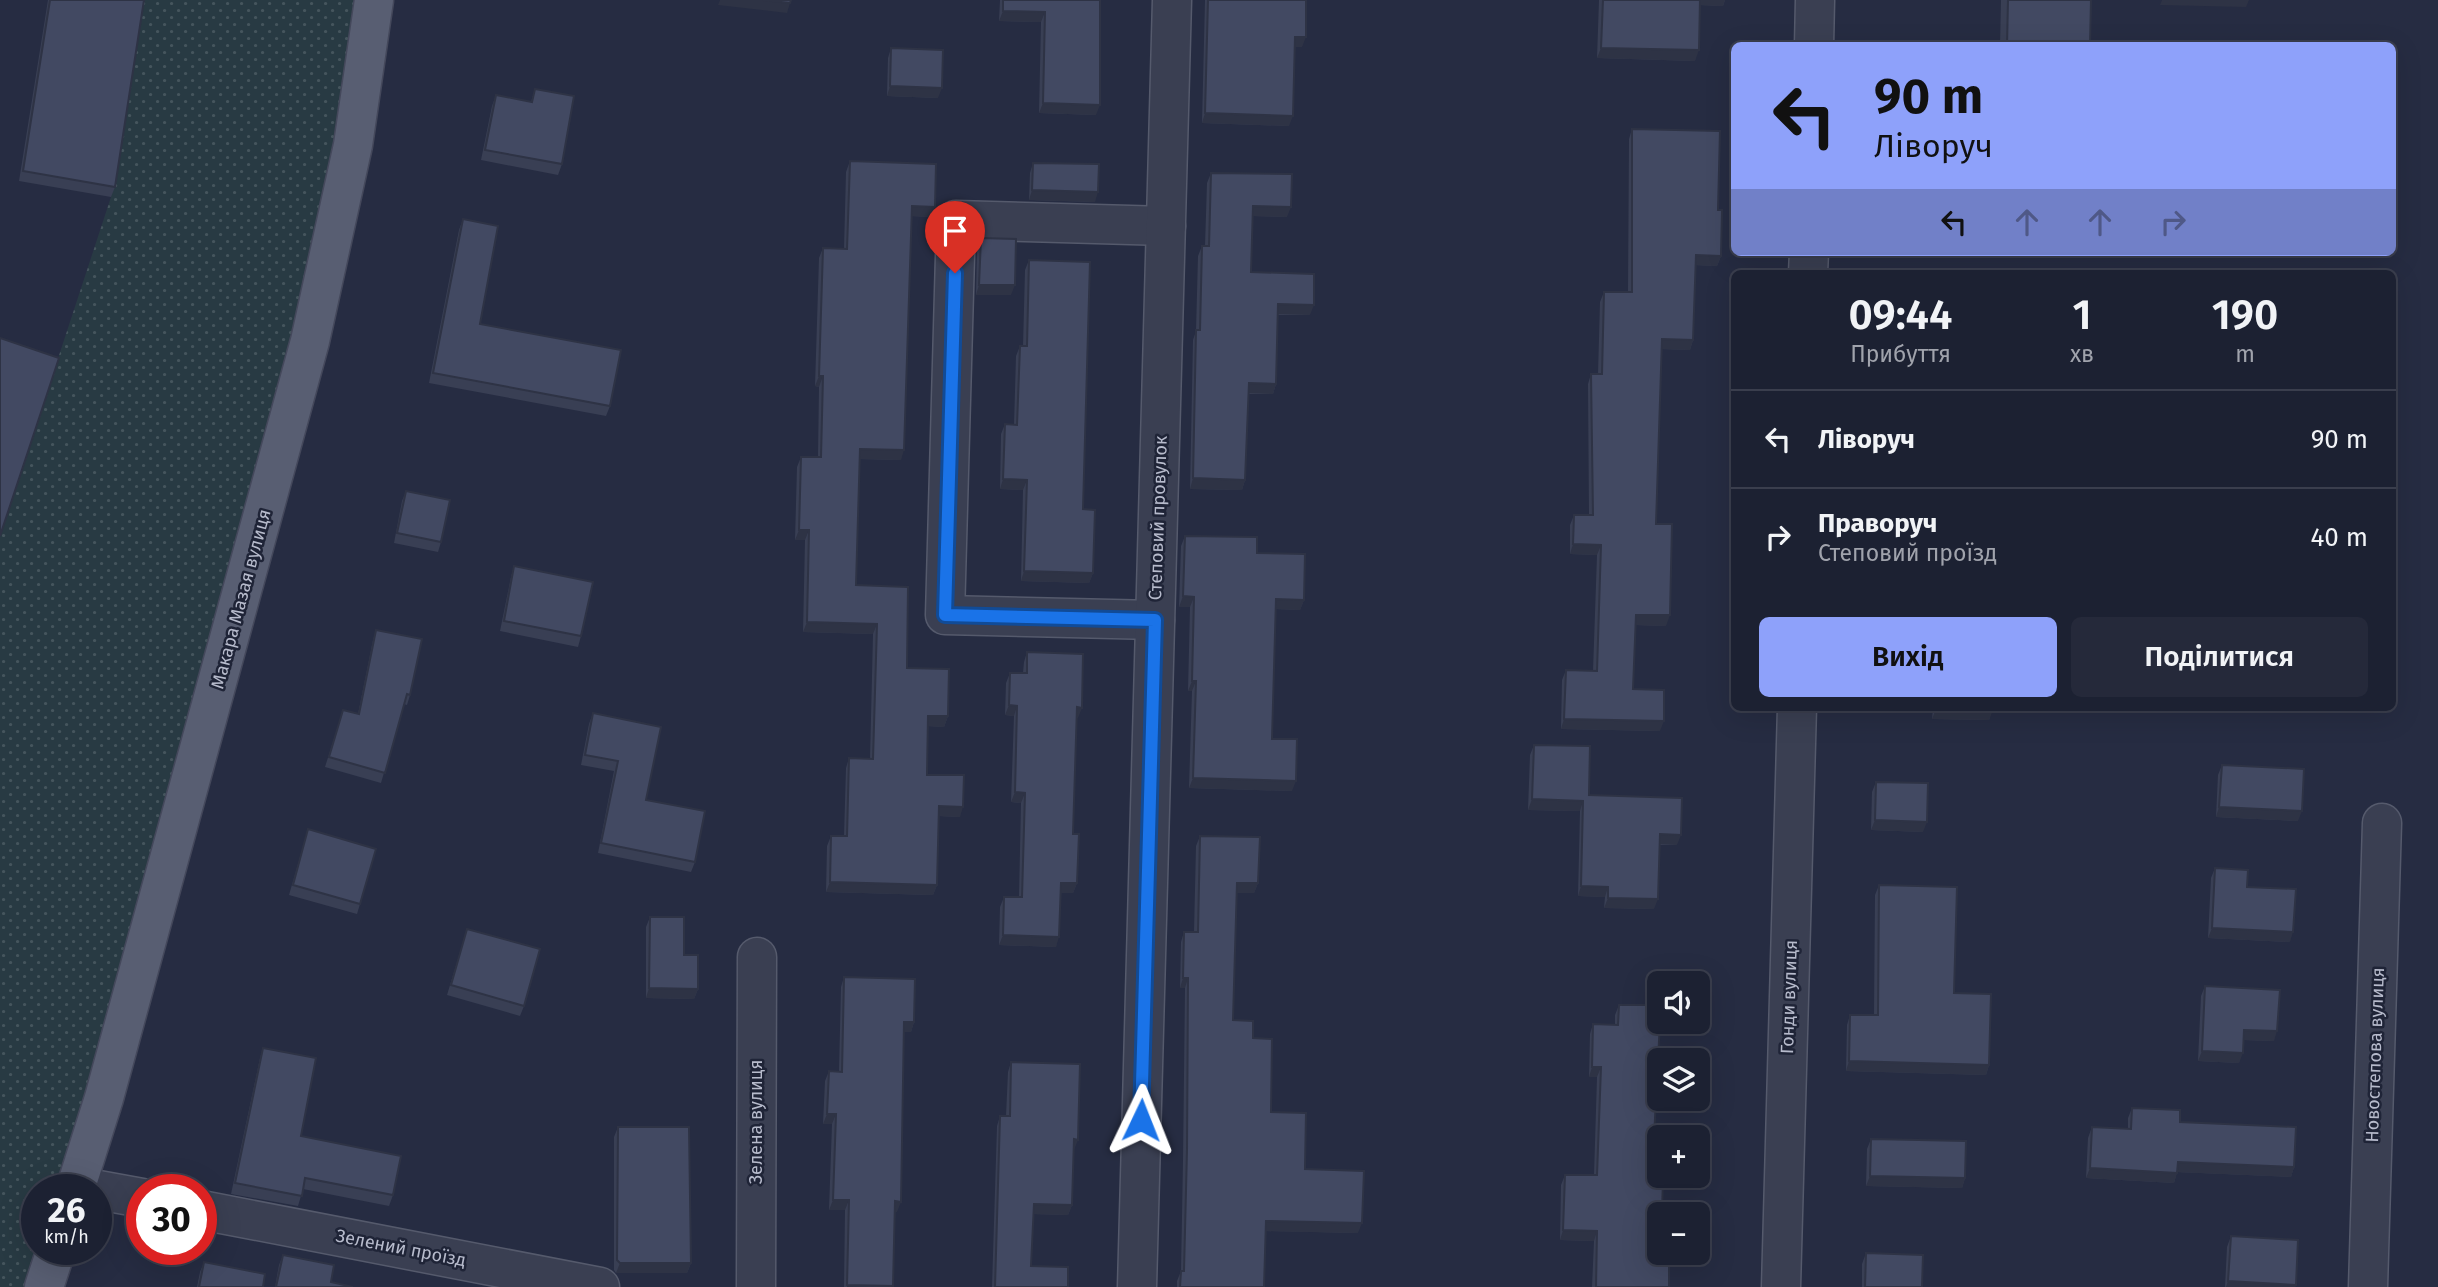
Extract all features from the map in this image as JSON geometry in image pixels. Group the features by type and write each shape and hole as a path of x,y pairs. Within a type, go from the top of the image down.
{"main road":[{"name":"Макара Мазая вулиця","path":"80,1174 104,1098 310,341 352,145 374,0"},
{"path":"44,1287 51,1265"}],"street":[{"name":"Степовий провулок","path":"1137,1287 1172,0"},
{"path":"1814,42 1815,0"},
{"path":"1155,620 945,615 956,220 1166,226"},
{"name":"Гонди вулиця","path":"1781,1287 1797,711"},
{"name":"Новостепова вулиця","path":"2368,1287 2382,823"},
{"name":"Зелена вулиця","path":"756,1287 757,957"},
{"name":"Зелений проїзд","path":"217,1213 600,1287"}],"shaded area":[{"path":"142,0 358,0 337,142 295,335 63,1174 21,1174 21,1265 33,1265 28,1287 0,1287 0,535 111,197"}],"building":[{"path":"50,0 144,0 115,187 23,171"},
{"path":"763,0 791,0 790,3"},
{"path":"1003,0 1100,0 1100,105 1043,103 1045,12 1003,11"},
{"path":"1208,0 1306,0 1306,37 1295,37 1293,116 1205,113"},
{"path":"1603,0 1700,0 1699,50 1601,48"},
{"path":"2008,0 2091,0 2090,42 2007,42"},
{"path":"891,48 943,50 942,88 890,86"},
{"path":"535,89 574,96 562,164 485,150 496,95 532,102"},
{"path":"1632,129 1720,131 1718,210 1722,210 1721,256 1696,255 1693,340 1662,339 1656,524 1672,524 1670,615 1636,615 1633,689 1664,690 1664,721 1564,719 1566,670 1597,671 1601,545 1573,544 1574,515 1593,515 1591,374 1602,374 1604,292 1632,292"},
{"path":"850,161 936,164 935,207 912,206 904,450 860,449 856,585 908,587 907,668 949,669 948,716 928,716 927,775 964,775 963,807 939,806 937,885 830,882 831,836 847,836 849,758 873,759 877,624 807,622 809,530 799,530 801,457 821,457 823,376 819,376 823,248 847,249"},
{"path":"1033,163 1099,164 1098,192 1032,190"},
{"path":"1211,173 1292,174 1291,207 1253,206 1251,272 1314,274 1314,305 1278,304 1276,384 1249,383 1245,480 1193,478 1196,330 1200,330 1202,246 1209,246"},
{"path":"463,219 498,226 480,324 621,350 610,406 433,373"},
{"path":"981,238 1016,239 1015,285 979,285"},
{"path":"1029,260 1090,262 1083,509 1095,510 1093,573 1024,571 1027,480 1003,479 1005,424 1017,425 1020,346 1027,346"},
{"path":"0,338 59,358 0,536"},
{"path":"406,491 450,500 441,542 397,533"},
{"path":"1185,536 1257,537 1257,553 1305,554 1304,600 1276,599 1272,739 1297,739 1296,781 1193,778 1196,681 1192,681 1194,597 1183,596"},
{"path":"514,566 593,582 581,636 504,621"},
{"path":"376,630 422,639 410,695 407,694 385,773 329,757 343,710 359,714"},
{"path":"1027,652 1083,654 1082,708 1077,707 1073,834 1079,834 1077,883 1061,883 1059,937 1003,935 1004,897 1022,897 1025,793 1015,792 1017,706 1009,705 1010,673 1027,673"},
{"path":"593,713 661,727 646,800 705,811 695,862 601,843 618,761 585,755"},
{"path":"1534,745 1590,746 1589,795 1682,798 1681,835 1660,834 1658,899 1608,898 1608,887 1581,886 1583,801 1532,799"},
{"path":"2222,765 2304,769 2302,811 2219,807"},
{"path":"1876,782 1928,783 1927,822 1875,820"},
{"path":"308,829 376,849 360,904 293,885"},
{"path":"1200,836 1260,837 1258,883 1237,883 1233,1020 1253,1021 1253,1038 1272,1039 1271,1112 1306,1113 1305,1169 1364,1171 1362,1223 1266,1221 1264,1287 1180,1287 1181,1271 1184,1271 1187,1150 1188,978 1183,978 1184,932 1198,932"},
{"path":"2215,868 2248,870 2247,887 2296,889 2293,932 2212,928"},
{"path":"1879,885 1957,887 1954,993 1991,994 1989,1065 1849,1061 1850,1015 1878,1015"},
{"path":"650,917 684,917 684,955 698,955 698,989 649,988"},
{"path":"467,929 540,949 524,1006 451,985"},
{"path":"844,977 915,979 914,1022 904,1022 901,1202 895,1201 893,1286 847,1285 849,1200 833,1200 836,1114 827,1114 829,1071 842,1072"},
{"path":"2205,986 2280,990 2277,1031 2244,1030 2243,1053 2202,1051"},
{"path":"1619,1005 1647,1005 1647,1034 1659,1034 1659,1048 1647,1048 1647,1111 1655,1111 1655,1125 1647,1125 1647,1188 1663,1188 1662,1202 1647,1202 1647,1265 1669,1265 1669,1287 1596,1287 1597,1231 1563,1230 1565,1175 1597,1175 1601,1067 1592,1067 1593,1024 1618,1025"},
{"path":"263,1048 316,1058 301,1136 401,1156 393,1195 305,1178 302,1196 235,1183"},
{"path":"1011,1062 1080,1064 1078,1140 1074,1139 1072,1205 1034,1204 1031,1266 1068,1267 1068,1287 995,1287 1000,1116 1010,1116"},
{"path":"2132,1108 2180,1110 2180,1122 2296,1127 2294,1167 2178,1162 2177,1173 2090,1168 2092,1127 2131,1129"},
{"path":"618,1127 689,1127 691,1263 620,1263 617,1260"},
{"path":"1871,1139 1966,1141 1965,1178 1870,1176"},
{"path":"2231,1236 2298,1240 2296,1285 2228,1281"},
{"path":"1866,1253 1923,1255 1922,1287 1865,1287"},
{"path":"283,1255 334,1265 331,1282 353,1287 276,1287"},
{"path":"203,1265 217,1265 265,1274 263,1287 199,1287"}],"route":[{"path":"955,273 945,615 1155,620 1141,1120"}]}
